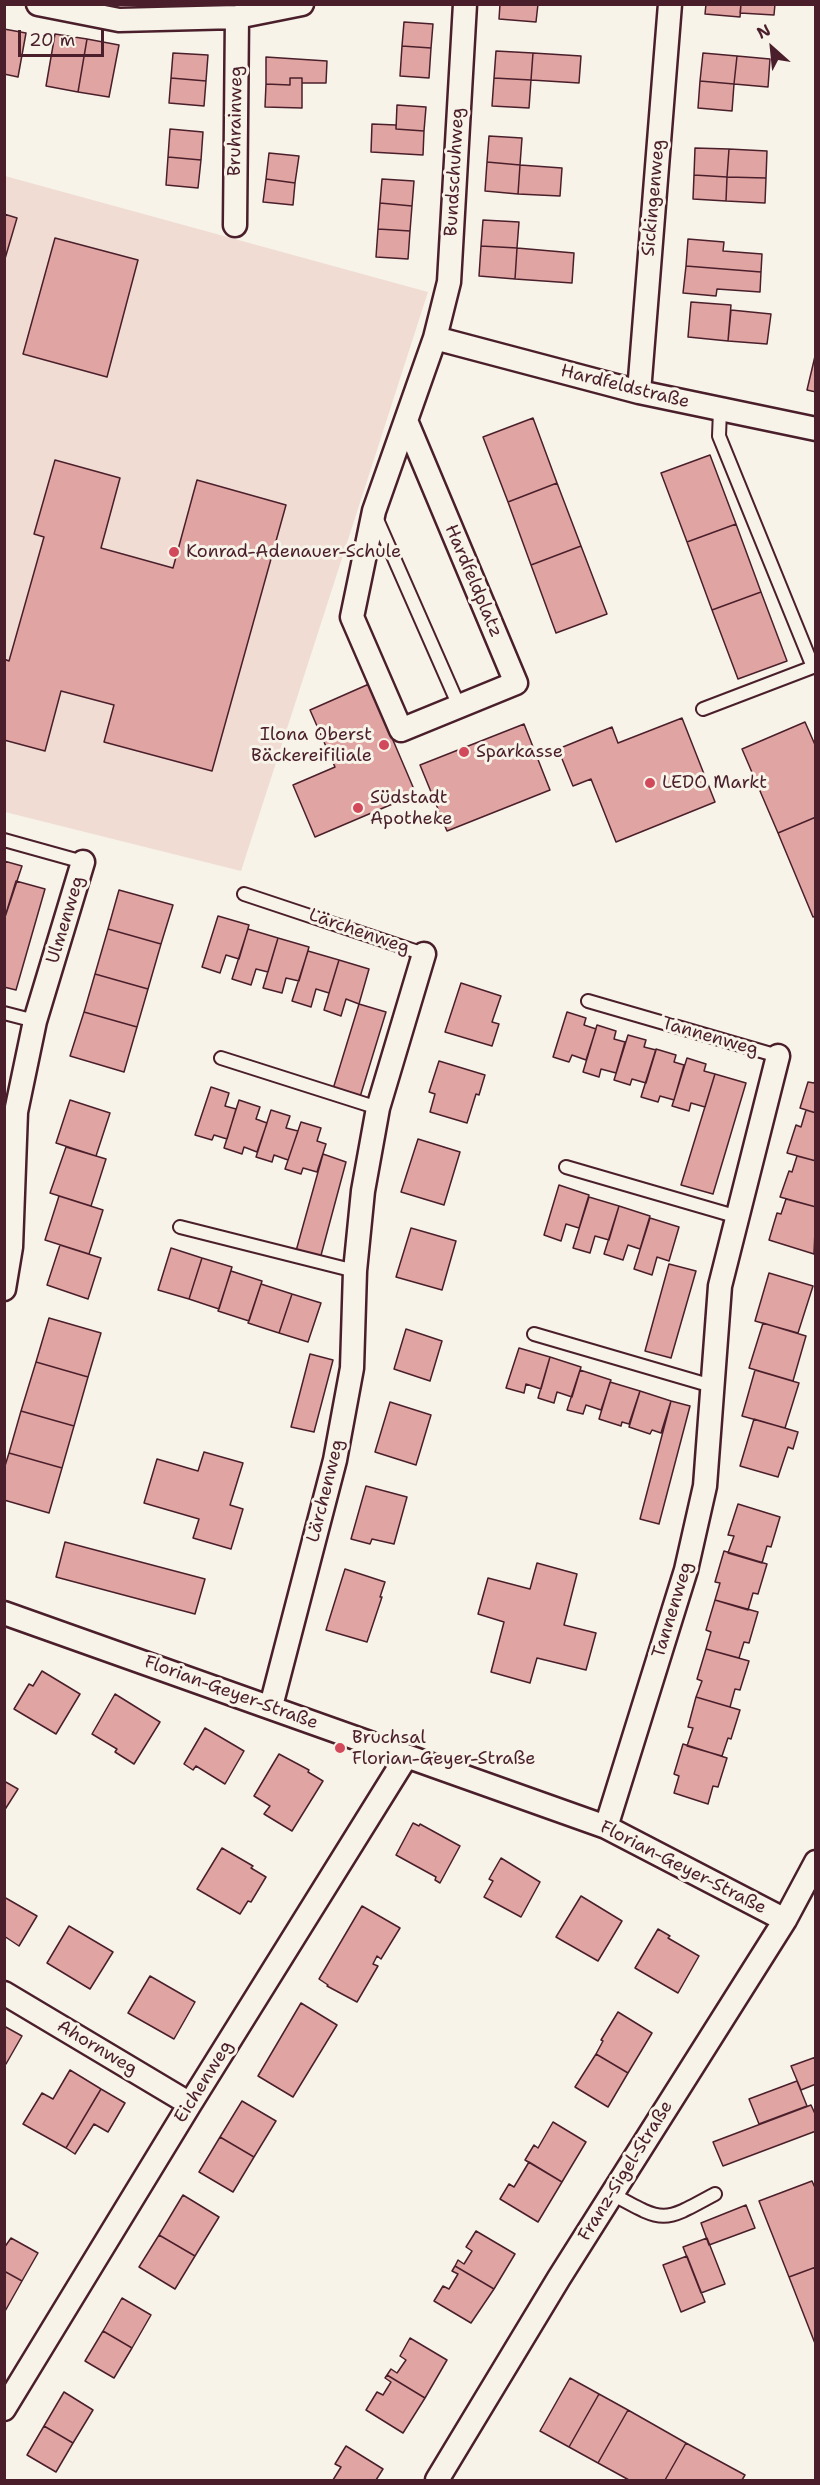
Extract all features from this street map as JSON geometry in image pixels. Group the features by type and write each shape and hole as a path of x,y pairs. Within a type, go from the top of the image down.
{"street":[{"path":"38,4 119,20 237,17 302,4"},
{"name":"Bundschuhweg","path":"435,338 449,282 465,4"},
{"name":"Sickingenweg","path":"639,392 670,4"},
{"name":"Bruhrainweg","path":"235,225 237,17"},
{"name":"Hardfeldstraße","path":"435,338 639,392 816,429"},
{"name":"Hardfeldplatz","path":"407,423 516,683 401,730 352,617 374,511 407,423 435,338"},
{"name":"Ulmenweg","path":"4,1289 11,1247 8,1186 16,1112 35,1021 83,862"},
{"name":"Lärchenweg","path":"271,1706 335,1460 352,1368 355,1271 363,1191 378,1108 424,954"},
{"name":"Tannenweg","path":"606,1827 686,1570 705,1486 720,1286 778,1056"},
{"name":"Florian-Geyer-Straße","path":"4,1613 271,1706 406,1757 606,1827 785,1920"},
{"name":"Eichenweg","path":"4,2409 406,1757"},
{"name":"Franz-Sigel-Straße","path":"437,2481 612,2194 785,1920 816,1862"},
{"name":"Ahornweg","path":"4,1993 190,2104"}],"lane":[{"path":"703,709 813,667 719,436 720,410"},
{"path":"374,511 459,705"},
{"name":"Ulmenweg","path":"4,840 83,862"},
{"name":"Lärchenweg","path":"244,894 424,954"},
{"name":"Tannenweg","path":"588,1001 778,1056"},
{"path":"4,1013 35,1021"},
{"path":"221,1058 378,1108"},
{"path":"566,1167 738,1217"},
{"path":"180,1227 355,1271"},
{"path":"534,1334 712,1386"},
{"path":"612,2194 647,2214 662,2218 680,2213 715,2194"}],"shaded area":[{"name":"Konrad-Adenauer-Schule","path":"5,176 428,292 241,871 5,812"}],"building":[{"path":"500,4 538,4 536,22 499,19"},
{"path":"706,4 741,4 740,17 705,14"},
{"path":"741,4 775,4 774,15 740,13"},
{"path":"404,22 433,24 431,48 402,46"},
{"path":"4,29 26,33 18,77 4,74"},
{"path":"55,34 87,39 78,92 46,86"},
{"path":"87,39 119,45 109,97 78,92"},
{"path":"402,46 431,48 429,78 400,76"},
{"path":"496,51 533,53 531,80 494,78"},
{"path":"173,53 208,55 206,81 171,78"},
{"path":"533,53 581,56 579,83 531,80"},
{"path":"703,53 737,56 734,84 700,81"},
{"path":"737,56 770,59 768,87 734,84"},
{"path":"266,57 327,61 326,83 302,83 302,78 290,78 290,85 266,84"},
{"path":"171,78 206,81 204,106 169,103"},
{"path":"290,78 302,78 302,108 265,107 266,84 290,85"},
{"path":"494,78 531,80 529,108 492,106"},
{"path":"700,81 734,84 732,111 698,108"},
{"path":"397,105 426,107 424,131 396,129"},
{"path":"372,124 396,125 396,129 424,131 423,155 371,152"},
{"path":"170,129 203,132 201,160 168,157"},
{"path":"489,136 522,138 520,165 487,162"},
{"path":"695,148 729,149 727,177 694,175"},
{"path":"729,149 767,151 766,178 727,177"},
{"path":"269,153 299,156 295,183 266,179"},
{"path":"168,157 201,160 198,188 166,185"},
{"path":"487,162 520,165 518,194 485,191"},
{"path":"520,165 562,168 560,196 518,194"},
{"path":"694,175 727,177 726,201 693,199"},
{"path":"727,177 766,178 765,203 726,201"},
{"path":"266,179 295,183 293,205 263,202"},
{"path":"382,179 414,181 412,206 380,203"},
{"path":"380,203 412,206 410,231 378,229"},
{"path":"4,214 17,218 4,262"},
{"path":"483,220 519,222 517,248 481,246"},
{"path":"378,229 410,231 408,259 376,257"},
{"path":"55,238 138,260 107,377 23,354"},
{"path":"688,239 724,242 723,251 762,254 761,272 686,266"},
{"path":"481,246 517,248 515,279 479,276"},
{"path":"517,248 574,253 572,283 515,279"},
{"path":"686,266 761,272 760,292 717,289 716,296 683,293"},
{"path":"691,302 731,305 728,341 688,337"},
{"path":"731,310 771,314 767,344 728,341"},
{"path":"816,352 816,392 807,390"},
{"path":"533,418 557,483 508,502 483,437"},
{"path":"710,455 736,524 687,542 661,473"},
{"path":"55,460 120,478 101,548 173,568 197,480 286,505 212,771 104,742 114,705 61,691 45,751 4,740 4,659 9,661 44,537 34,534"},
{"path":"557,483 581,546 531,565 508,502"},
{"path":"736,524 761,592 712,610 687,542"},
{"path":"581,546 607,614 556,633 531,565"},
{"path":"761,592 787,661 738,679 712,610"},
{"path":"369,684 416,794 315,837 293,785 335,767 310,710"},
{"name":"LEDO Markt","path":"682,718 715,802 616,842 591,779 573,786 558,749 612,727 618,743"},
{"path":"805,722 816,747 816,817 778,833 742,749"},
{"path":"524,724 550,790 447,831 420,765"},
{"path":"816,817 816,916 813,917 778,833"},
{"path":"4,861 22,866 4,920"},
{"path":"16,881 45,889 16,990 4,987 4,920"},
{"path":"119,890 173,905 161,944 108,929"},
{"path":"218,916 249,925 239,959 226,955 220,973 202,967"},
{"path":"108,929 161,944 148,989 95,974"},
{"path":"248,929 278,938 268,972 256,969 251,985 232,979"},
{"path":"278,938 309,947 299,981 286,978 282,993 263,988"},
{"path":"308,951 339,960 329,993 316,989 311,1007 292,1001"},
{"path":"339,960 369,969 359,1004 346,999 341,1016 324,1010"},
{"path":"95,974 148,989 137,1027 84,1012"},
{"path":"461,983 501,996 492,1022 499,1024 492,1046 445,1032"},
{"path":"359,1004 386,1012 360,1097 333,1089"},
{"path":"84,1012 137,1027 124,1072 70,1056"},
{"path":"567,1012 586,1018 584,1025 596,1029 586,1060 572,1055 569,1062 553,1057"},
{"path":"597,1025 616,1031 614,1039 625,1042 616,1073 601,1069 599,1077 583,1072"},
{"path":"628,1035 646,1040 644,1047 656,1050 646,1083 632,1079 630,1085 614,1080"},
{"path":"656,1049 676,1055 674,1062 684,1065 674,1100 660,1096 658,1102 641,1097"},
{"path":"687,1058 706,1064 704,1071 715,1074 705,1107 691,1103 689,1111 672,1106"},
{"path":"439,1061 485,1075 467,1123 430,1112 435,1094 429,1092"},
{"path":"715,1074 746,1083 713,1194 681,1185"},
{"path":"816,1080 816,1113 800,1108 808,1082 814,1083"},
{"path":"211,1087 229,1093 225,1106 236,1109 227,1139 214,1135 212,1140 195,1135"},
{"path":"70,1100 110,1113 96,1156 56,1143"},
{"path":"239,1100 260,1107 256,1119 267,1123 257,1152 244,1147 242,1154 224,1148"},
{"path":"271,1110 290,1116 286,1128 298,1131 288,1160 274,1155 272,1162 256,1157"},
{"path":"806,1110 816,1113 816,1161 787,1153 796,1125 801,1127"},
{"path":"301,1122 321,1128 317,1141 326,1144 317,1172 303,1168 301,1174 285,1169"},
{"path":"418,1139 460,1152 444,1205 401,1192"},
{"path":"66,1147 106,1159 91,1206 50,1193"},
{"path":"323,1154 346,1162 320,1259 296,1251"},
{"path":"797,1156 816,1161 816,1207 780,1197"},
{"path":"559,1185 589,1195 579,1228 566,1224 561,1241 544,1235"},
{"path":"59,1196 103,1210 89,1254 45,1240"},
{"path":"589,1197 619,1206 609,1240 595,1236 590,1253 573,1248"},
{"path":"786,1199 816,1207 814,1254 769,1240 777,1213 781,1214"},
{"path":"619,1206 650,1216 640,1249 628,1245 623,1260 604,1254"},
{"path":"650,1218 679,1227 669,1261 657,1257 652,1275 634,1269"},
{"path":"411,1228 456,1241 442,1290 396,1277"},
{"path":"60,1245 101,1258 88,1299 47,1285"},
{"path":"171,1248 202,1258 189,1299 158,1290"},
{"path":"202,1258 232,1267 219,1309 189,1299"},
{"path":"669,1264 696,1271 671,1358 645,1351"},
{"path":"231,1271 262,1281 249,1321 218,1311"},
{"path":"769,1273 813,1286 798,1333 755,1321"},
{"path":"261,1284 292,1294 279,1333 248,1323"},
{"path":"292,1294 321,1303 308,1342 279,1333"},
{"path":"49,1318 101,1333 88,1377 36,1362"},
{"path":"763,1323 806,1336 793,1381 749,1368"},
{"path":"406,1329 442,1341 430,1381 394,1369"},
{"path":"519,1348 550,1357 541,1389 526,1384 524,1393 506,1388"},
{"path":"310,1354 333,1360 314,1432 291,1427"},
{"path":"550,1357 581,1367 572,1397 557,1392 554,1403 538,1398"},
{"path":"36,1362 88,1377 74,1426 21,1411"},
{"path":"580,1370 611,1380 601,1410 586,1405 583,1414 567,1410"},
{"path":"755,1370 799,1383 785,1428 742,1416"},
{"path":"610,1382 640,1391 629,1424 622,1422 621,1426 599,1419"},
{"path":"640,1391 671,1401 661,1433 652,1430 650,1434 629,1427"},
{"path":"671,1401 690,1406 659,1524 640,1519"},
{"path":"390,1402 431,1415 416,1465 375,1452"},
{"path":"21,1411 74,1426 62,1468 9,1453"},
{"path":"754,1419 798,1432 793,1449 788,1447 778,1477 740,1466"},
{"path":"204,1452 243,1463 230,1505 243,1509 231,1549 193,1538 199,1519 144,1503 157,1459 198,1471"},
{"path":"9,1453 62,1468 49,1513 4,1500 4,1469"},
{"path":"366,1486 407,1497 394,1544 372,1539 370,1544 351,1539"},
{"path":"738,1504 780,1517 771,1547 767,1546 762,1563 728,1553 734,1536 728,1535"},
{"path":"65,1542 205,1579 195,1614 56,1577"},
{"path":"724,1551 767,1564 758,1594 753,1593 748,1610 715,1600 720,1583 715,1582"},
{"path":"537,1563 577,1574 564,1625 596,1633 586,1670 537,1658 530,1683 491,1672 504,1622 478,1614 488,1578 530,1589"},
{"path":"345,1569 385,1582 367,1642 326,1630"},
{"path":"715,1600 758,1612 749,1643 744,1642 739,1658 706,1649 711,1632 706,1630"},
{"path":"706,1649 749,1661 740,1690 735,1689 730,1707 696,1697 702,1681 697,1679"},
{"path":"42,1671 80,1694 56,1734 14,1709 29,1684 33,1686"},
{"path":"115,1694 160,1722 134,1764 115,1752 117,1749 92,1734"},
{"path":"696,1697 740,1710 731,1739 728,1738 722,1756 687,1746 693,1728 688,1727"},
{"path":"205,1728 244,1751 225,1784 196,1766 193,1770 184,1764"},
{"path":"683,1744 727,1758 718,1787 713,1786 708,1804 674,1793 679,1776 674,1774"},
{"path":"279,1754 309,1770 308,1772 323,1781 292,1831 264,1814 270,1806 254,1796"},
{"path":"4,1781 18,1789 4,1811"},
{"path":"413,1823 419,1826 420,1824 460,1846 440,1883 435,1880 436,1877 396,1855"},
{"path":"222,1848 253,1866 251,1868 266,1877 251,1902 248,1901 240,1914 197,1889"},
{"path":"501,1858 540,1882 521,1917 484,1897 493,1881 489,1879"},
{"path":"581,1896 622,1921 598,1961 556,1937"},
{"path":"4,1897 37,1916 19,1946 4,1936"},
{"path":"362,1906 400,1928 381,1959 377,1956 373,1964 378,1966 357,2002 327,1986 319,1979"},
{"path":"69,1926 113,1952 90,1989 47,1963"},
{"path":"658,1929 670,1936 668,1938 699,1956 678,1993 635,1968"},
{"path":"150,1976 195,2002 174,2039 128,2013"},
{"path":"301,2003 337,2025 293,2097 258,2076"},
{"path":"618,2012 652,2033 628,2073 596,2054 603,2041 601,2040"},
{"path":"4,2026 22,2036 6,2064 4,2063"},
{"path":"596,2054 628,2073 608,2107 575,2087"},
{"path":"816,2057 816,2084 801,2090 791,2066"},
{"path":"70,2070 101,2089 66,2148 23,2124 42,2093 53,2099"},
{"path":"797,2081 807,2106 759,2124 749,2099"},
{"path":"101,2089 125,2103 108,2132 94,2124 75,2154 66,2148"},
{"path":"242,2101 276,2121 254,2157 220,2137"},
{"path":"811,2105 816,2116 816,2131 723,2166 713,2142"},
{"path":"553,2122 586,2142 562,2182 525,2160 534,2145 538,2148"},
{"path":"220,2137 254,2157 233,2192 199,2172"},
{"path":"529,2162 562,2182 538,2222 500,2199 509,2184 514,2187"},
{"path":"812,2181 816,2190 816,2267 789,2277 759,2201"},
{"path":"183,2195 219,2217 195,2256 159,2235"},
{"path":"746,2205 755,2228 709,2245 701,2223"},
{"path":"476,2231 515,2254 494,2289 455,2266 458,2260 464,2264 472,2251 466,2247"},
{"path":"159,2235 195,2256 175,2289 139,2267"},
{"path":"11,2238 38,2253 22,2281 4,2271 4,2248"},
{"path":"707,2238 725,2284 701,2293 683,2247"},
{"path":"687,2256 705,2302 681,2312 663,2265"},
{"path":"455,2266 494,2289 471,2323 434,2301 443,2286 449,2289 458,2274 452,2271"},
{"path":"816,2267 816,2346 789,2277"},
{"path":"4,2271 22,2281 4,2313"},
{"path":"122,2298 151,2315 132,2348 103,2331"},
{"path":"103,2331 132,2348 114,2378 85,2361"},
{"path":"410,2338 447,2360 425,2398 387,2375 391,2369 397,2373 406,2360 400,2356"},
{"path":"387,2375 425,2398 403,2433 366,2410 377,2392 383,2395 391,2382 385,2378"},
{"path":"570,2378 599,2394 569,2447 540,2431"},
{"path":"64,2392 93,2410 73,2443 44,2426"},
{"path":"599,2394 628,2410 598,2463 569,2447"},
{"path":"628,2410 686,2443 665,2480 629,2480 598,2463"},
{"path":"44,2426 73,2443 56,2472 27,2455"},
{"path":"686,2443 745,2475 742,2480 665,2480"},
{"path":"346,2446 383,2469 376,2480 333,2480 341,2467 335,2464"}],"place":[{"name":"Konrad-Adenauer-Schule","path":"174,552"},
{"name":"Ilona Oberst Bäckereifiliale","path":"384,745"},
{"name":"Sparkasse","path":"464,752"},
{"name":"LEDO Markt","path":"650,783"},
{"name":"Südstadt Apotheke","path":"358,808"},
{"name":"Bruchsal Florian-Geyer-Straße","path":"340,1748"}]}
